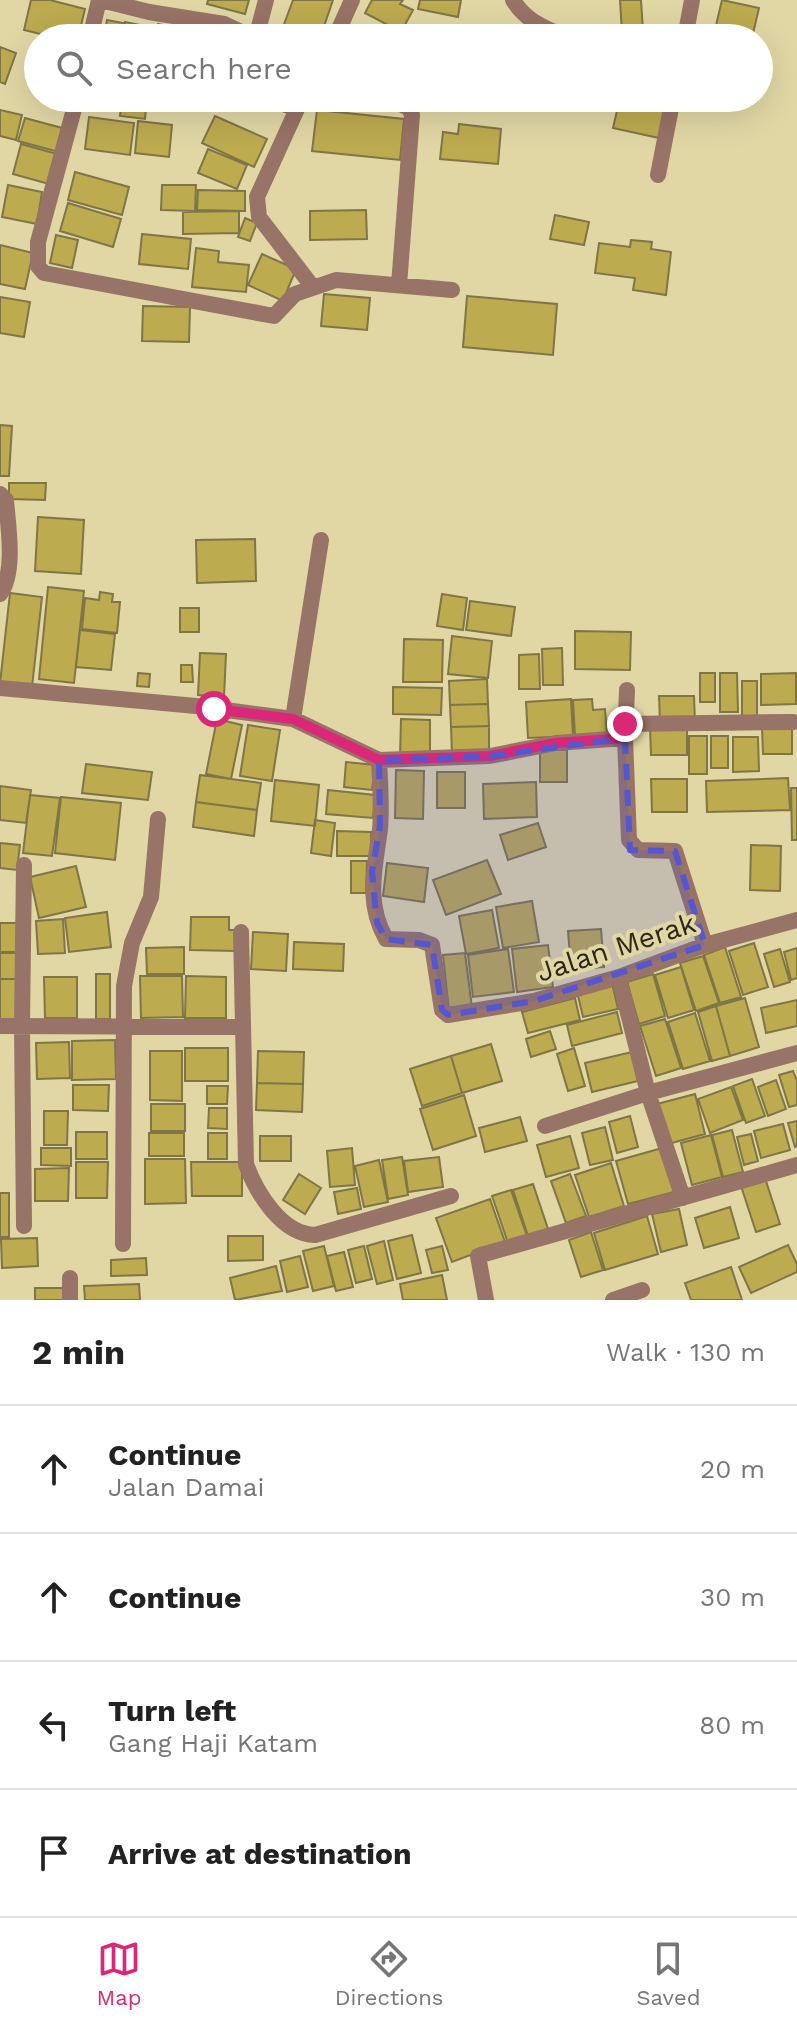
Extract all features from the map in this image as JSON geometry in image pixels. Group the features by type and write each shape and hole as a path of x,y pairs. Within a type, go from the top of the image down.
{"street":[{"path":"94,24 100,0 149,12 224,24"},
{"path":"259,24 266,0"},
{"path":"341,24 352,0"},
{"path":"513,0 537,24"},
{"path":"688,24 692,0"},
{"path":"73,112 38,242 38,266 44,273 274,316 295,294 336,280 452,290"},
{"path":"296,112 257,197 259,217 312,286"},
{"path":"399,285 411,112"},
{"path":"658,175 670,112"},
{"path":"0,494 6,500 9,546 7,585 0,594"},
{"path":"293,719 321,540"},
{"path":"0,688 205,707 293,719 379,760 490,756 625,731 793,722"},
{"path":"627,690 625,731 629,840 638,850 675,851 705,945"},
{"name":"Jalan Merak","path":"379,760 380,826 372,872 377,923 386,939 419,940 432,945 442,1010 448,1015 534,1001 619,977 705,945 797,920"},
{"path":"123,1244 124,986 132,943 151,897 158,819"},
{"path":"24,865 24,1226"},
{"path":"241,932 246,1164 260,1193 285,1222 315,1235 451,1196"},
{"path":"619,977 648,1093 683,1198"},
{"path":"0,1026 243,1027"},
{"path":"545,1126 648,1093 797,1053"},
{"path":"486,1300 478,1256 797,1165"},
{"path":"70,1278 70,1300"},
{"path":"613,1300 642,1290"}],"highlighted area":[{"path":"625,738 630,850 675,851 705,945 534,1001 448,1015 442,1010 432,945 386,939 377,923 372,872 380,826 379,760 490,756"}],"building":[{"path":"31,0 50,0 85,9 81,24 25,24"},
{"path":"208,0 249,0 245,14 207,4"},
{"path":"293,0 333,0 325,24 284,24"},
{"path":"372,0 403,0 400,4 413,10 405,24 386,24 365,13"},
{"path":"420,0 461,0 458,17 418,9"},
{"path":"620,0 641,0 643,24 621,24"},
{"path":"722,0 759,8 755,24 716,24"},
{"path":"107,20 123,23 123,24 106,24"},
{"path":"0,47 16,53 5,84 0,82"},
{"path":"0,110 22,115 16,140 0,136"},
{"path":"120,112 146,112 145,119 120,116"},
{"path":"317,112 404,119 400,160 312,151"},
{"path":"617,112 665,112 659,138 613,128"},
{"path":"215,116 267,139 254,167 202,143"},
{"path":"89,117 134,123 130,155 85,149"},
{"path":"25,118 66,129 59,152 18,141"},
{"path":"138,121 172,125 169,157 135,153"},
{"path":"459,124 501,129 498,164 440,159 443,132 458,134"},
{"path":"21,144 57,154 49,184 13,174"},
{"path":"208,149 247,165 237,189 198,173"},
{"path":"75,172 129,187 122,215 68,200"},
{"path":"8,185 42,192 37,224 2,217"},
{"path":"162,185 196,185 195,211 161,210"},
{"path":"198,190 245,191 245,211 197,210"},
{"path":"68,203 121,219 113,247 60,231"},
{"path":"366,210 367,239 310,240 310,211"},
{"path":"239,211 239,233 183,234 183,212"},
{"path":"555,215 589,222 584,245 550,239"},
{"path":"245,218 257,223 250,241 238,237"},
{"path":"142,234 191,239 188,269 139,264"},
{"path":"56,235 78,240 72,268 50,263"},
{"path":"631,240 652,242 651,249 671,252 666,295 633,290 635,278 595,273 599,243 630,247"},
{"path":"0,245 33,253 25,289 0,284"},
{"path":"196,248 219,251 218,262 249,265 246,292 192,287"},
{"path":"262,254 296,269 283,301 248,285"},
{"path":"324,294 370,298 367,330 321,326"},
{"path":"467,296 557,304 553,355 463,347"},
{"path":"0,297 30,302 24,337 0,333"},
{"path":"143,306 190,307 189,342 142,341"},
{"path":"0,425 12,426 9,476 0,476"},
{"path":"9,483 46,483 45,500 9,499"},
{"path":"38,517 84,520 81,574 35,571"},
{"path":"255,539 256,581 197,583 196,540"},
{"path":"48,587 84,591 74,683 39,679"},
{"path":"100,592 113,594 112,602 120,602 117,633 82,629 85,598 99,600"},
{"path":"10,593 42,597 32,687 0,683"},
{"path":"442,594 467,598 463,630 437,626"},
{"path":"470,601 515,607 511,636 466,630"},
{"path":"180,608 199,608 199,632 180,632"},
{"path":"80,630 115,634 111,670 76,667"},
{"path":"575,631 631,632 630,670 575,669"},
{"path":"452,636 492,641 488,678 448,674"},
{"path":"404,639 443,640 442,682 403,682"},
{"path":"562,648 563,685 543,685 542,649"},
{"path":"200,653 226,654 224,697 198,695"},
{"path":"539,654 540,689 519,689 519,655"},
{"path":"181,665 192,665 193,682 181,682"},
{"path":"138,673 150,674 149,687 137,686"},
{"path":"700,673 715,673 715,702 700,702"},
{"path":"720,673 737,673 738,712 720,712"},
{"path":"796,673 796,704 761,705 761,674"},
{"path":"487,679 488,704 450,705 449,681"},
{"path":"742,681 757,681 757,719 742,719"},
{"path":"393,687 442,688 441,715 393,714"},
{"path":"659,696 694,696 695,722 660,722"},
{"path":"571,699 573,736 528,738 526,702"},
{"path":"592,699 593,710 605,709 607,734 575,736 573,700"},
{"path":"488,704 489,726 451,727 450,705"},
{"path":"217,719 242,725 231,779 206,774"},
{"path":"401,719 430,720 430,757 400,757"},
{"path":"248,725 280,730 272,781 240,776"},
{"path":"489,726 489,753 452,754 451,727"},
{"path":"650,726 687,726 687,755 651,755"},
{"path":"762,728 792,728 792,754 763,754"},
{"path":"689,736 707,736 707,774 689,774"},
{"path":"711,736 728,736 728,768 711,768"},
{"path":"733,737 758,737 759,771 733,772"},
{"path":"540,750 567,750 567,782 540,782"},
{"path":"346,762 375,765 372,790 344,787"},
{"path":"86,764 152,772 148,800 82,793"},
{"path":"396,770 424,771 423,819 395,818"},
{"path":"437,772 465,772 465,808 437,808"},
{"path":"200,775 261,783 257,810 196,802"},
{"path":"788,778 790,810 707,812 706,781"},
{"path":"651,779 687,779 687,812 652,812"},
{"path":"275,780 319,785 315,826 271,821"},
{"path":"536,782 537,817 484,819 483,784"},
{"path":"0,786 31,790 26,823 0,820"},
{"path":"791,788 797,788 797,840 792,840"},
{"path":"328,790 375,795 373,818 326,814"},
{"path":"30,795 60,798 52,856 23,853"},
{"path":"61,797 121,803 115,860 55,853"},
{"path":"196,802 257,810 254,836 193,827"},
{"path":"315,820 335,823 331,856 311,853"},
{"path":"538,823 546,847 508,860 500,835"},
{"path":"337,831 371,832 371,856 337,856"},
{"path":"0,843 20,845 17,870 0,868"},
{"path":"751,845 781,846 780,891 750,890"},
{"path":"487,860 501,894 446,915 433,880"},
{"path":"351,861 367,861 366,893 351,893"},
{"path":"387,863 428,868 424,902 383,896"},
{"path":"76,866 86,907 39,918 30,877"},
{"path":"532,901 539,942 503,948 496,907"},
{"path":"492,910 499,948 466,954 459,916"},
{"path":"107,912 111,947 69,952 65,918"},
{"path":"191,917 229,917 229,930 236,930 236,951 190,950"},
{"path":"63,919 65,953 38,954 36,921"},
{"path":"0,923 18,923 18,952 0,952"},
{"path":"601,929 604,967 571,969 568,931"},
{"path":"253,932 288,934 286,971 251,969"},
{"path":"294,942 344,944 343,971 293,969"},
{"path":"754,943 768,987 743,995 729,951"},
{"path":"548,945 553,987 517,992 512,949"},
{"path":"184,947 184,974 147,974 146,948"},
{"path":"725,947 741,997 720,1003 704,955"},
{"path":"797,948 797,978 791,980 784,952"},
{"path":"508,949 514,992 473,997 468,955"},
{"path":"780,949 790,982 774,987 764,954"},
{"path":"0,953 17,953 18,979 0,979"},
{"path":"465,953 472,1008 449,1011 443,955"},
{"path":"703,956 719,1003 696,1011 680,963"},
{"path":"681,967 694,1010 668,1018 655,975"},
{"path":"96,974 110,974 110,1019 96,1019"},
{"path":"653,974 665,1016 639,1024 627,982"},
{"path":"140,976 182,976 183,1017 141,1018"},
{"path":"186,976 226,977 226,1018 185,1018"},
{"path":"44,977 77,977 77,1018 45,1018"},
{"path":"0,979 18,979 18,1020 0,1020"},
{"path":"612,983 618,1009 583,1017 577,992"},
{"path":"575,998 580,1020 528,1033 522,1012"},
{"path":"745,998 759,1047 730,1056 716,1006"},
{"path":"797,1000 797,1026 766,1033 761,1008"},
{"path":"716,1006 730,1056 712,1061 698,1012"},
{"path":"617,1012 622,1033 572,1046 567,1025"},
{"path":"695,1013 710,1061 683,1069 668,1022"},
{"path":"665,1019 681,1068 656,1076 640,1026"},
{"path":"550,1031 556,1049 531,1057 526,1039"},
{"path":"115,1040 116,1079 72,1080 72,1041"},
{"path":"69,1042 70,1078 37,1079 36,1043"},
{"path":"491,1044 502,1081 462,1093 451,1056"},
{"path":"185,1048 228,1048 228,1081 185,1081"},
{"path":"574,1048 585,1086 568,1091 557,1054"},
{"path":"150,1051 182,1051 182,1101 150,1100"},
{"path":"258,1051 304,1052 303,1084 257,1083"},
{"path":"632,1052 638,1081 592,1092 585,1063"},
{"path":"451,1056 462,1093 422,1106 410,1069"},
{"path":"793,1071 797,1081 797,1105 789,1107 779,1075"},
{"path":"752,1079 765,1116 746,1123 733,1086"},
{"path":"776,1080 786,1109 768,1116 758,1087"},
{"path":"257,1083 303,1084 302,1112 256,1110"},
{"path":"73,1085 109,1085 108,1111 73,1110"},
{"path":"207,1086 228,1086 227,1104 207,1104"},
{"path":"731,1087 743,1120 710,1133 698,1099"},
{"path":"695,1094 705,1134 668,1144 657,1104"},
{"path":"464,1095 476,1136 433,1150 420,1109"},
{"path":"151,1104 185,1104 185,1131 151,1131"},
{"path":"209,1108 227,1108 227,1129 208,1128"},
{"path":"44,1111 68,1111 67,1145 44,1145"},
{"path":"630,1116 638,1147 617,1153 609,1122"},
{"path":"520,1117 527,1141 485,1152 479,1128"},
{"path":"797,1121 797,1146 795,1147 788,1123"},
{"path":"783,1124 790,1150 761,1158 754,1131"},
{"path":"605,1127 613,1160 590,1165 582,1133"},
{"path":"732,1130 743,1172 723,1177 712,1135"},
{"path":"76,1132 107,1132 107,1159 76,1159"},
{"path":"149,1133 184,1133 184,1156 149,1156"},
{"path":"208,1133 227,1133 227,1159 208,1159"},
{"path":"751,1134 758,1161 744,1165 737,1137"},
{"path":"711,1135 722,1177 692,1185 681,1143"},
{"path":"260,1136 291,1136 291,1161 260,1161"},
{"path":"570,1136 579,1168 546,1177 537,1145"},
{"path":"41,1148 71,1148 71,1166 41,1165"},
{"path":"352,1148 355,1185 330,1187 327,1151"},
{"path":"662,1148 674,1192 628,1204 616,1161"},
{"path":"402,1157 408,1195 388,1199 382,1160"},
{"path":"439,1157 443,1187 408,1192 404,1161"},
{"path":"145,1159 185,1159 186,1203 145,1204"},
{"path":"379,1160 388,1202 364,1207 355,1166"},
{"path":"76,1162 108,1162 107,1198 76,1198"},
{"path":"191,1162 242,1162 242,1196 192,1196"},
{"path":"611,1163 624,1206 589,1217 575,1175"},
{"path":"69,1168 68,1201 35,1201 35,1169"},
{"path":"299,1174 321,1188 305,1214 283,1200"},
{"path":"570,1174 586,1216 566,1223 551,1181"},
{"path":"765,1178 780,1224 756,1232 741,1186"},
{"path":"533,1184 548,1229 528,1236 513,1190"},
{"path":"357,1188 361,1209 338,1214 334,1192"},
{"path":"511,1190 527,1236 508,1243 492,1196"},
{"path":"0,1193 9,1193 9,1237 0,1237"},
{"path":"490,1199 505,1242 452,1262 436,1218"},
{"path":"730,1207 739,1238 704,1248 695,1218"},
{"path":"679,1209 687,1245 661,1252 652,1214"},
{"path":"647,1216 658,1254 605,1270 594,1233"},
{"path":"591,1232 603,1270 581,1277 569,1240"},
{"path":"412,1235 421,1273 397,1279 388,1241"},
{"path":"228,1236 263,1236 263,1260 228,1261"},
{"path":"37,1238 38,1266 2,1268 1,1239"},
{"path":"384,1241 393,1280 377,1284 367,1246"},
{"path":"788,1245 797,1264 797,1272 751,1293 739,1267"},
{"path":"324,1246 334,1286 313,1291 303,1251"},
{"path":"364,1246 372,1279 356,1283 348,1250"},
{"path":"442,1246 448,1270 432,1273 426,1250"},
{"path":"344,1252 353,1287 336,1291 327,1256"},
{"path":"300,1256 308,1287 287,1292 280,1261"},
{"path":"146,1258 147,1275 111,1276 111,1260"},
{"path":"276,1266 282,1291 235,1300 230,1278"},
{"path":"731,1267 742,1300 691,1300 685,1283"},
{"path":"442,1275 447,1300 403,1300 400,1284"},
{"path":"139,1284 140,1300 85,1300 84,1286"},
{"path":"35,1288 69,1288 68,1300 35,1300"}],"route":[{"path":"214,709 293,719 379,760 490,756 556,743 625,738 625,724"}]}
